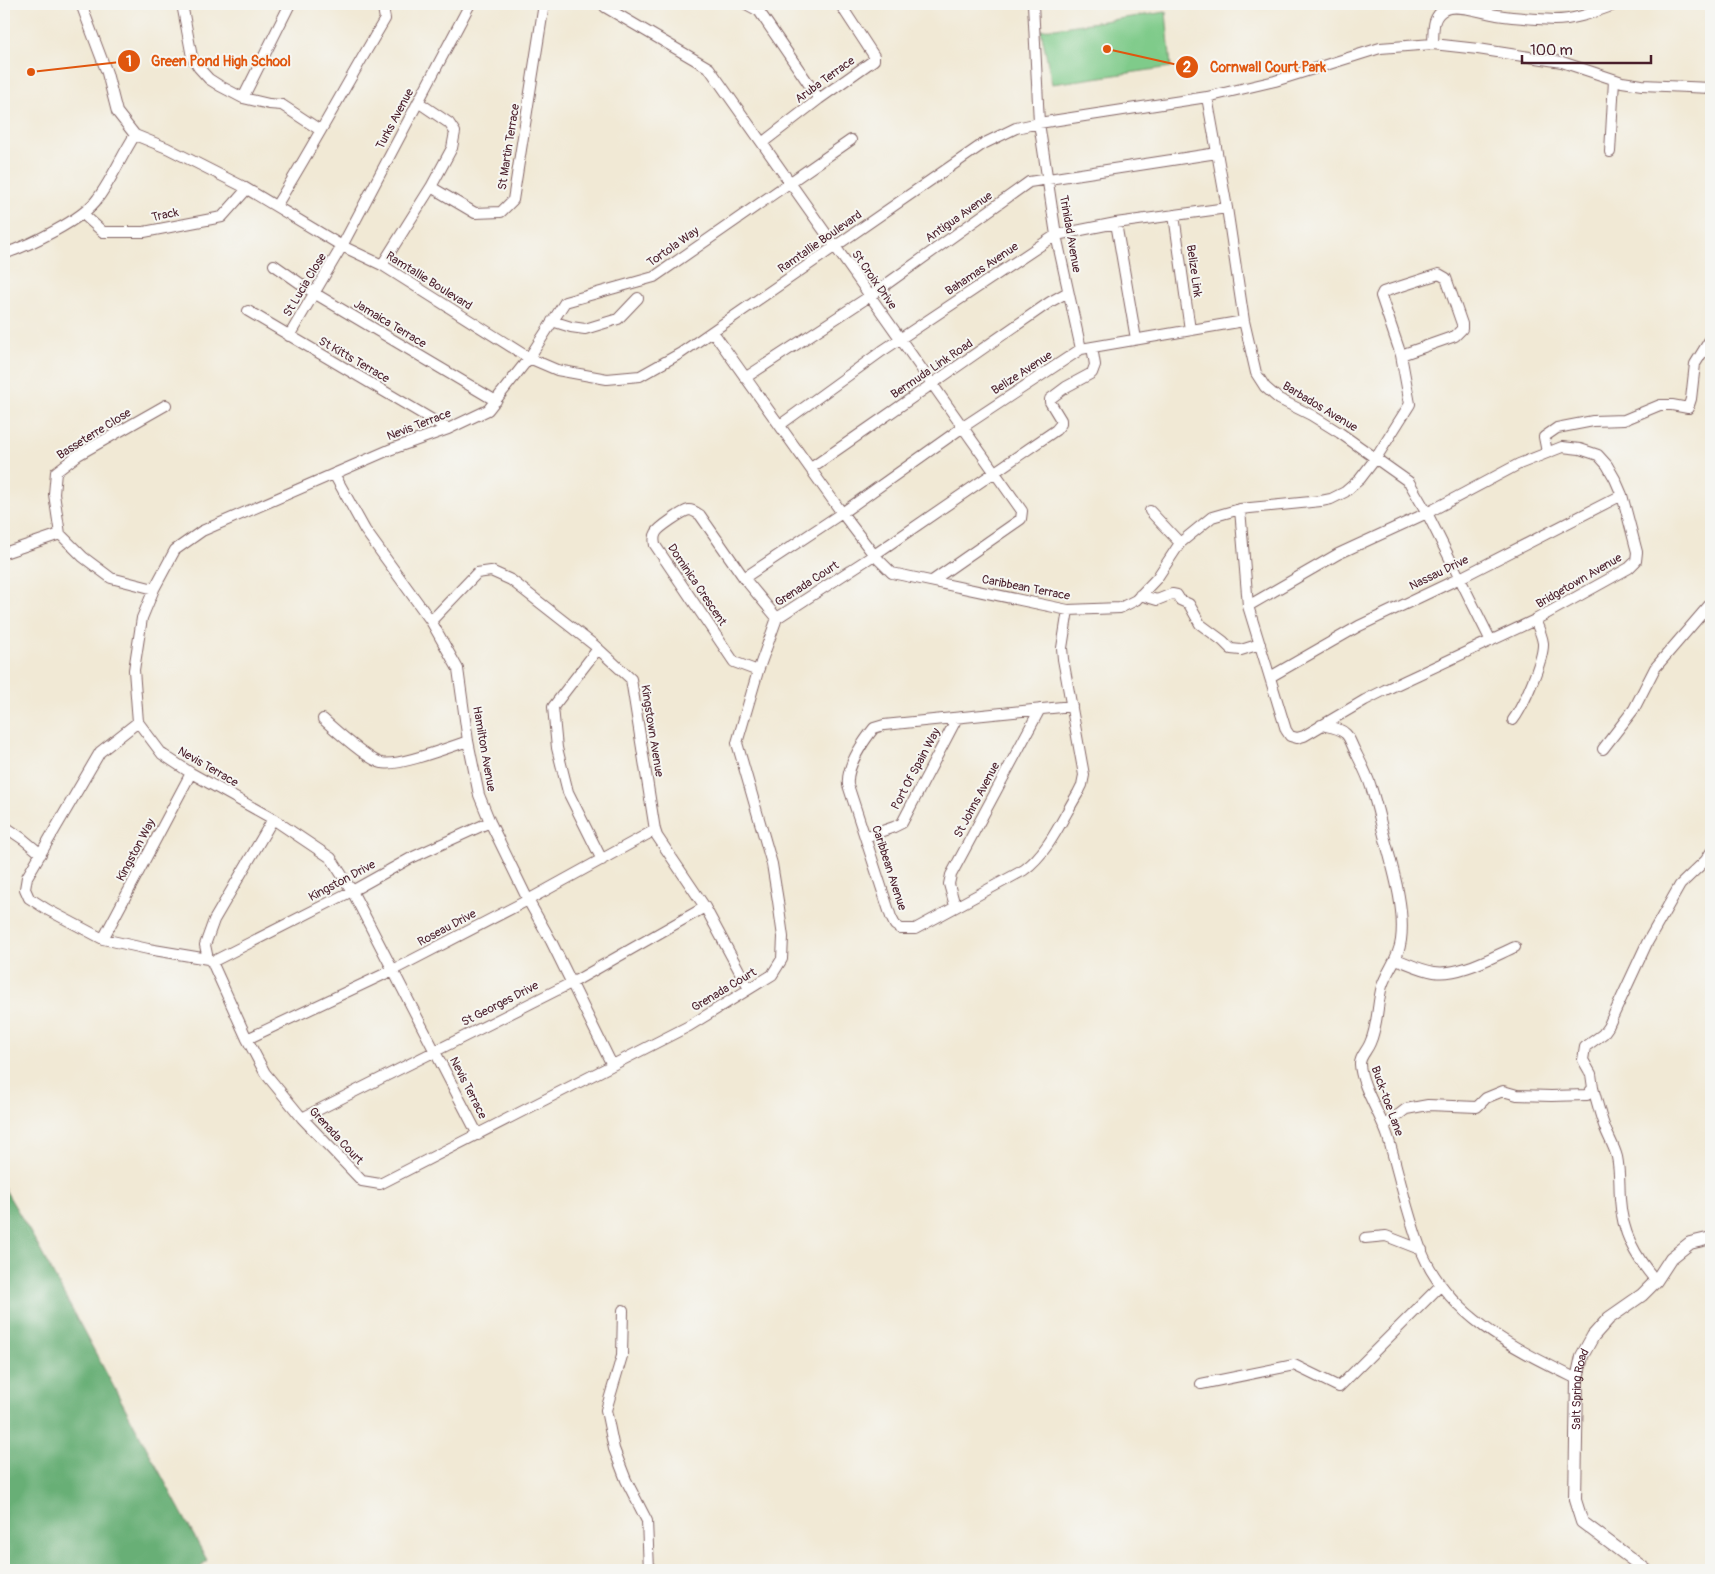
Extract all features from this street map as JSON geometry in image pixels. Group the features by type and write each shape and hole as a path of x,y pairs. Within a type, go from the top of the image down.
{"street":[{"name":"Ramtallie Boulevard","path":"81,4 108,73 117,112 135,135 167,148 247,189 342,246 382,265 529,358 557,370 607,379 640,376 681,353 983,144 1016,128 1207,96 1275,81 1380,48 1433,44 1562,62 1614,80 1642,85 1711,88"},
{"path":"182,4 192,57 199,68 220,86 243,98 282,105 320,130"},
{"path":"243,98 290,4"},
{"path":"276,206 385,19 383,8 376,4"},
{"name":"Turks Avenue","path":"342,246 470,4"},
{"name":"St Martin Terrace","path":"431,188 475,213 500,212 513,200 544,4"},
{"name":"St Croix Drive","path":"603,4 709,68 1022,511 1021,519 932,581"},
{"path":"746,4 759,11 819,99"},
{"name":"Aruba Terrace","path":"762,144 874,58 840,4"},
{"name":"Trinidad Avenue","path":"1033,4 1039,123 1056,235 1081,349"},
{"path":"1433,44 1434,23 1437,15 1446,9 1459,8 1498,15 1556,20 1574,18 1617,4"},
{"path":"1610,152 1614,80"},
{"name":"Barbados Avenue","path":"1207,96 1227,208 1244,321 1256,373 1265,387 1279,399 1310,415 1376,458 1408,482 1427,513 1491,641"},
{"path":"382,265 431,188 452,148 455,132 449,123 418,102"},
{"path":"4,254 24,247 83,214 98,199 135,135"},
{"name":"Tortola Way","path":"529,358 564,302 654,277 851,140"},
{"name":"Antigua Avenue","path":"745,378 870,296 1029,182 1217,153"},
{"name":"Track","path":"83,214 103,232 144,232 222,217 247,189"},
{"name":"Bahamas Avenue","path":"780,425 900,339 1056,235 1116,223 1227,208"},
{"name":"Belize Link","path":"1174,215 1190,330"},
{"path":"1116,223 1136,339"},
{"name":"St Lucia Close","path":"289,336 342,246"},
{"name":"Jamaica Terrace","path":"274,265 314,293 496,402"},
{"name":"Caribbean Terrace","path":"713,332 842,513 874,555 892,573 1068,610 1120,608 1136,600 1157,578 1180,543 1212,517 1240,508 1331,499 1345,492 1360,479 1376,458 1410,404 1401,355 1380,298 1383,292 1439,274 1446,278 1462,329 1455,336 1401,355"},
{"name":"Bermuda Link Road","path":"811,468 1050,302 1068,292"},
{"path":"552,321 571,328 585,329 618,319 638,298"},
{"name":"St Kitts Terrace","path":"248,311 448,429"},
{"name":"Belize Avenue","path":"842,513 963,427 1081,349 1244,321"},
{"path":"1547,452 1544,437 1557,428 1594,421 1624,420 1660,405 1688,408 1691,399 1695,364 1711,338"},
{"name":"Grenada Court","path":"273,819 214,920 205,945 210,960 247,1039 265,1073 302,1118 362,1181 380,1184 689,1026 772,975 782,960 783,937 772,864 736,743 758,671 777,618 874,555 1056,430 1061,424 1061,420 1050,399 1066,387 1092,373 1095,365 1092,347"},
{"name":"Nevis Terrace","path":"478,1135 352,891 331,858 273,819 191,773 162,754 138,722 134,670 142,618 154,589 175,550 202,531 270,500 389,450 448,429 488,410 529,358"},
{"name":"Basseterre Close","path":"60,534 54,494 56,472 78,455 166,405"},
{"name":"Bridgetown Avenue","path":"1248,606 1338,554 1427,513 1519,464 1562,447 1580,449 1598,455 1607,465 1622,496 1637,552 1636,561 1629,568 1535,620 1385,690 1304,736 1297,738 1290,736 1286,730 1270,677"},
{"name":"Hamilton Avenue","path":"334,474 364,530 431,621 458,670 468,741 479,795 528,900 551,941 612,1065"},
{"name":"Nassau Drive","path":"1270,677 1359,626 1460,578 1622,496"},
{"path":"1240,508 1248,606 1270,677"},
{"name":"Dominica Crescent","path":"758,671 734,662 655,544 656,531 681,513 689,510 700,515 744,578 777,618"},
{"path":"1150,511 1180,543"},
{"path":"744,578 842,513"},
{"path":"4,553 60,534 83,557 111,578 154,589"},
{"name":"Kingstown Avenue","path":"431,621 477,573 491,571 511,580 597,650 604,653 631,679 654,830 705,907 749,989"},
{"path":"1140,595 1157,600 1172,594 1176,595 1180,600 1189,604 1200,624 1231,649 1241,650 1260,644"},
{"path":"1603,749 1634,709 1655,668 1711,603"},
{"name":"Caribbean Avenue","path":"1068,610 1062,648 1084,775 1082,785 1069,809 1042,854 1024,870 915,928 901,929 895,925 848,786 847,778 849,769 874,728 884,724 1072,706"},
{"path":"1513,720 1521,709 1542,654 1542,636 1535,620"},
{"path":"597,650 553,706 557,748 568,792 602,860"},
{"name":"St Johns Avenue","path":"955,906 949,884 951,875 1040,709"},
{"name":"Port Of Spain Way","path":"865,837 902,823 957,718"},
{"path":"323,720 371,758 382,764 405,761 468,741"},
{"path":"138,722 100,752 27,877 25,889 30,898 48,910 103,938 148,949 210,960"},
{"name":"Buck-toe Lane","path":"1321,725 1339,729 1345,733 1371,785 1395,876 1399,898 1402,939 1396,960 1386,976 1381,989 1370,1043 1361,1058 1360,1065 1364,1082 1384,1126 1422,1250 1431,1269 1463,1310 1492,1334 1522,1352 1577,1379"},
{"name":"Kingston Way","path":"103,938 191,773"},
{"name":"Kingston Drive","path":"210,960 352,891 411,858 490,822"},
{"path":"4,826 24,839 41,854"},
{"name":"Roseau Drive","path":"247,1039 393,970 528,900 654,830"},
{"path":"1656,1281 1636,1256 1623,1223 1620,1200 1620,1171 1617,1157 1614,1144 1601,1116 1591,1074 1584,1060 1585,1047 1603,1034 1608,1027 1647,943 1680,885 1706,860 1711,852"},
{"name":"St Georges Drive","path":"302,1118 570,983 705,907"},
{"path":"1396,960 1423,970 1444,973 1456,971 1515,947"},
{"path":"1384,1126 1406,1109 1428,1106 1477,1107 1486,1098 1503,1091 1517,1095 1586,1095 1593,1088"},
{"path":"1365,1238 1386,1236 1422,1250"},
{"name":"Salt Spring Road","path":"1646,1570 1582,1522 1575,1500 1577,1379 1582,1356 1593,1336 1609,1318 1642,1295 1656,1281 1672,1258 1690,1244 1711,1238"},
{"path":"1201,1384 1294,1365 1339,1387 1442,1285"},
{"path":"623,1310 622,1356 606,1410 614,1449 626,1480 646,1521 649,1570"}],"green space":[{"path":"1166,12 1171,67 1052,84 1041,30"},
{"path":"4,1188 32,1235 207,1560 198,1570 4,1570"}],"place":[{"name":"Cornwall Court Park","path":"1107,49"},
{"name":"Green Pond High School","path":"31,72"}]}
